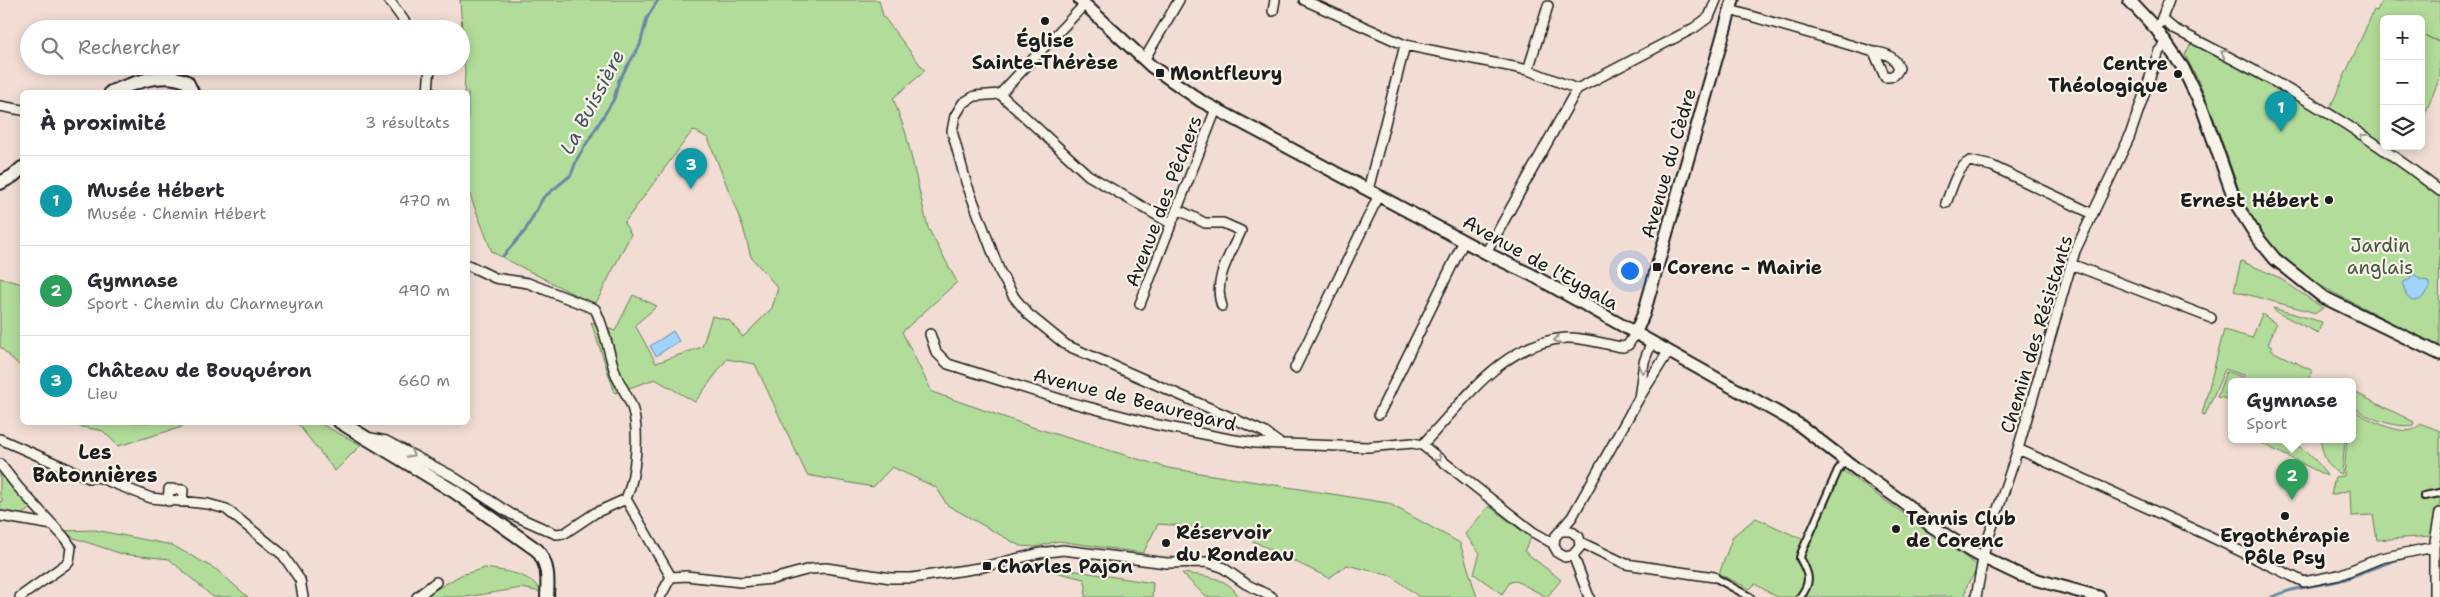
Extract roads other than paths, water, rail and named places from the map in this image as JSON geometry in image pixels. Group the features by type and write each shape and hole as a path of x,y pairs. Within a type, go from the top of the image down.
{"main road":[{"path":"117,90 138,83 173,77 187,82 191,90"},
{"path":"0,183 14,176 20,170"},
{"path":"345,425 455,492 537,550 544,559 548,573 547,597"}],"street":[{"path":"389,0 403,20"},
{"path":"1144,60 1179,0"},
{"path":"1273,10 1276,0"},
{"path":"1304,0 1405,45 1528,70 1577,89"},
{"path":"1486,253 1577,89 1694,28 1709,17 1716,0 1874,52"},
{"path":"2129,0 2160,25 2174,29 2252,67 2319,107 2440,191"},
{"path":"2136,0 2160,25 2188,67 2204,98 2243,213"},
{"path":"2169,0 2160,25 2166,42 2195,92 2236,204 2257,238 2275,260 2297,279 2323,297 2440,354"},
{"path":"1083,2 1000,94 975,96 963,103 955,116 952,131 966,182 1000,272 1014,297 1028,314 1066,345 1264,432 1280,444"},
{"name":"Avenue de l'Eygala","path":"1083,2 1168,80 1216,109 1486,253 1532,275 1651,343 1755,398 1798,424 1845,461 1895,496 1930,525 1984,558 2020,575 2099,597"},
{"name":"Avenue du Cèdre","path":"1635,334 1644,313 1731,5"},
{"path":"1528,70 1548,6"},
{"name":"Chemin des Résistants","path":"1976,597 1984,558 2018,449 2071,264 2129,138 2159,51 2166,42"},
{"path":"1368,190 1405,45"},
{"path":"428,90 429,75"},
{"path":"1000,94 1088,175 1123,198 1172,224"},
{"path":"0,106 20,110"},
{"name":"Avenue des Pêchers","path":"1140,304 1216,109"},
{"path":"1946,203 1963,164 1970,161 1992,166 2093,214"},
{"path":"1295,368 1380,195"},
{"path":"1177,209 1205,223 1224,223 1241,231 1220,280 1218,296 1222,306"},
{"path":"1379,414 1464,241"},
{"path":"2071,264 2210,318"},
{"path":"470,266 495,278 528,283 595,309 618,379 634,417 634,469 626,498 671,577"},
{"name":"Avenue de Beauregard","path":"930,334 936,352 948,364 1008,384 1153,424 1229,440 1280,444 1367,447 1413,443 1422,445"},
{"path":"1554,544 1537,535 1422,445 1493,369 1510,356 1534,345 1568,338 1623,347 1628,345 1635,334"},
{"path":"1639,398 1644,362 1651,343"},
{"path":"1572,517 1578,538 1579,550 1573,556 1561,556 1556,552 1555,537 1572,517 1639,398 1668,352"},
{"path":"366,438 386,441 452,476 511,514 556,534 565,533 594,513 620,499 626,498"},
{"path":"0,439 89,478 98,477 151,498 208,504 226,510 283,555 300,580 303,597"},
{"path":"2018,449 2207,535 2304,582 2340,575 2382,558 2434,547"},
{"path":"1800,597 1808,586 1810,577 1800,558 1800,554 1838,470 1845,461"},
{"path":"0,464 18,488 53,525 70,547 70,562 20,597"},
{"path":"2424,496 2440,493"},
{"path":"2434,597 2434,547 2440,513"},
{"path":"0,516 53,525"},
{"path":"1561,531 1569,530 1578,538 1626,564 1714,577 1750,597"},
{"path":"671,577 686,576 741,582 826,568 891,578 912,578 980,568 1040,553 1063,550 1167,563 1207,562 1222,567 1246,584 1272,597"},
{"path":"1573,556 1588,597"},
{"path":"660,597 671,577"},
{"path":"417,597 436,582"}],"water":[{"path":"2412,275 2428,281 2430,288 2421,299 2416,301 2412,301 2407,297 2403,285"},
{"path":"673,331 679,341 656,356 650,346"}],"waterway":[{"name":"La Buissière","path":"503,256 525,231 543,198 571,175 577,159 614,99 619,80 640,45 647,18 658,0"},
{"path":"2272,597 2299,588 2345,579 2404,558"}],"place":[{"name":"Église Sainte-Thérèse","path":"1045,21"},
{"name":"Montfleury","path":"1160,73"},
{"name":"Centre Théologique","path":"2178,74"},
{"name":"Musée Hébert","path":"2281,132"},
{"name":"Château de Bouquéron","path":"691,189"},
{"name":"Ernest Hébert","path":"2329,200"},
{"name":"Corenc - Mairie","path":"1657,267"},
{"name":"Gymnase","path":"2292,500"},
{"name":"Ergothérapie Pôle Psy","path":"2285,516"},
{"name":"Tennis Club de Corenc","path":"1896,529"},
{"name":"Réservoir du Rondeau","path":"1166,543"},
{"name":"Charles Pajon","path":"987,566"}],"district":[{"name":"Les Batonnières","path":"95,464"}],"park label":[{"name":"Jardin anglais","path":"2380,256"}]}
